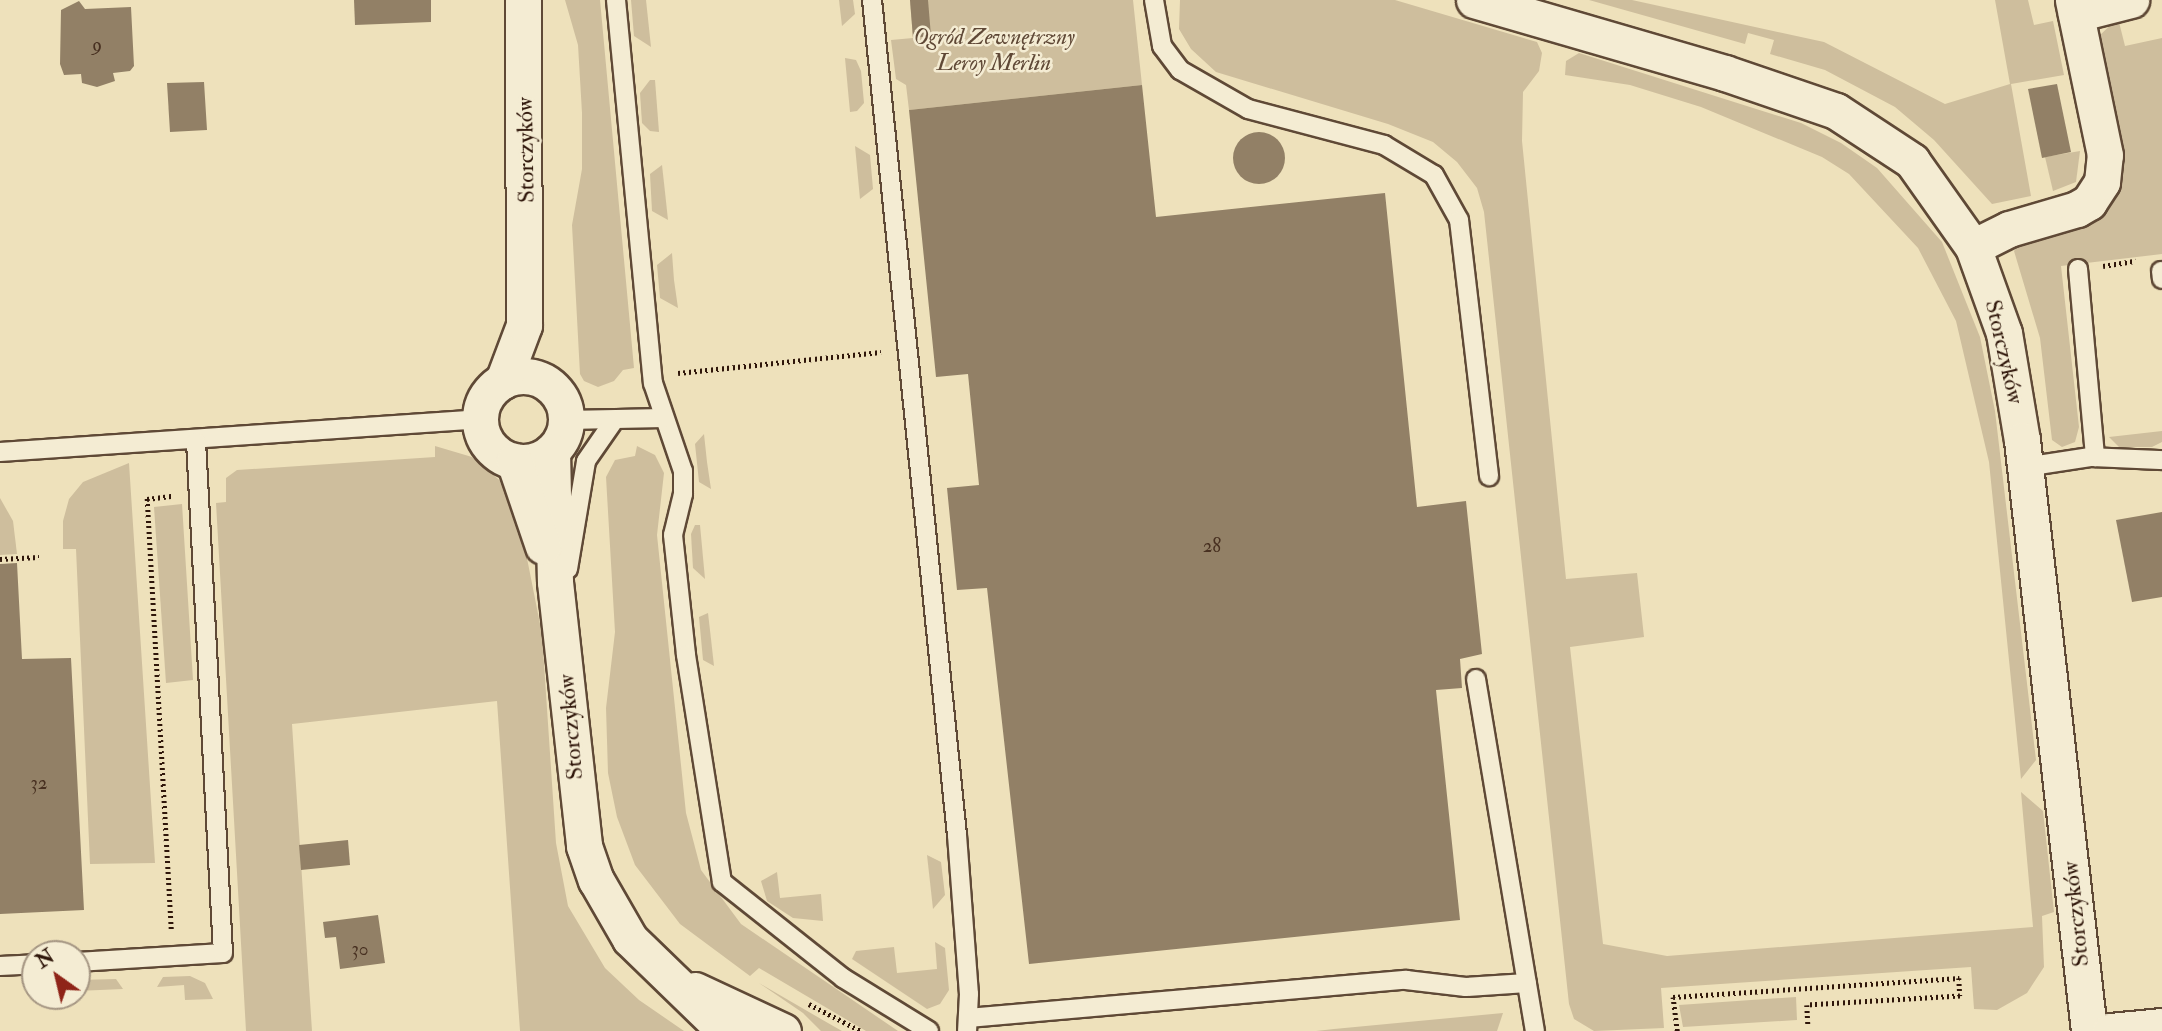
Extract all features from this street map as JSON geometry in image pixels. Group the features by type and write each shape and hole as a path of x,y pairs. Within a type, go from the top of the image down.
{"street":[{"name":"Storczyków","path":"503,381 524,325 523,0"},
{"name":"Storczyków","path":"1474,0 1725,73 1836,111 1912,161 1973,247 2004,334 2025,467 2089,1031"},
{"path":"1973,247 2009,229 2077,209 2089,202 2102,182 2105,155 2075,7 2131,0"},
{"path":"524,325 538,352 543,381"},
{"path":"522,375 543,381 559,393 567,420 564,435 552,451 530,462 514,461 489,447 479,419 488,394 503,381 522,375"},
{"name":"Storczyków","path":"552,451 555,582 584,846 611,910 630,939 686,1003 725,1031"},
{"path":"514,461 555,582"},
{"name":"Storczyków","path":"686,1003 783,1031"},
{"path":"2110,1031 2162,1026"}],"lane":[{"path":"616,0 653,383 683,471 683,494 673,535 686,655 722,882 843,978 929,1031"},
{"path":"872,0 957,835 967,1025 1406,980 1466,987 1527,983"},
{"path":"1154,0 1162,47 1180,70 1248,109 1384,145 1434,175 1459,220 1489,475"},
{"path":"2078,269 2095,457"},
{"path":"567,420 613,422 664,418"},
{"path":"0,452 196,442 479,419"},
{"path":"561,618 586,461 613,422"},
{"path":"91,961 223,954 196,442"},
{"path":"2025,467 2095,457 2162,460"},
{"path":"1476,679 1535,1031"},
{"path":"0,966 21,965"}],"path":[{"path":"2078,269 2158,270"},
{"path":"671,373 889,351"},
{"path":"172,956 147,499 173,496"},
{"path":"0,559 39,557"},
{"path":"1677,1031 1673,997 1958,978 1960,996 1807,1005 1808,1024"}],"green space":[{"path":"565,0 600,0 634,368 623,370 614,381 598,387 584,381 580,374 572,225 582,169 582,113 578,45"},
{"path":"631,0 646,0 651,47 634,36"},
{"path":"839,0 853,0 855,14 842,26"},
{"name":"Ogród Zewnętrzny Leroy Merlin","path":"910,0 1133,0 1142,85 909,110 906,85 896,79 891,40 913,38"},
{"path":"1180,0 1395,0 1537,42 1542,53 1539,71 1523,92 1522,141 1566,579 1637,573 1644,637 1570,647 1603,944 1667,956 2033,927 2021,792 2043,811 2054,912 2042,916 2044,967 2027,993 1997,1010 1974,1009 1971,967 1661,988 1664,1028 1594,1031 1574,1019 1569,1004 1484,212 1477,188 1457,162 1433,142 1388,124 1216,72 1191,49 1179,29"},
{"path":"1589,0 1632,0 1824,42 1945,104 2010,84 1995,0 2028,0 2034,25 2053,21 2064,75 2011,84 2031,196 1992,204 1934,140 1895,107 1825,70 1770,54 1774,40 1748,33 1745,44"},
{"path":"2118,18 2125,46 2162,38 2162,254 2061,266 2079,427 2075,442 2062,447 2052,440 2040,338 2014,251 2021,243 2081,224 2099,36"},
{"path":"1579,53 1801,123 1841,143 1877,168 1942,242 1980,337 1995,411 2036,760 2021,779 1989,462 1956,321 1918,248 1849,174 1822,157 1701,107 1630,85 1565,75 1566,61"},
{"path":"845,58 856,60 861,71 864,103 857,111 850,112"},
{"path":"650,80 655,80 659,132 650,131 642,123 640,93"},
{"path":"855,146 870,155 873,189 860,199"},
{"path":"2080,151 2076,182 2053,191 2045,157"},
{"path":"662,165 668,220 652,211 650,174"},
{"path":"672,253 678,308 660,298 657,265"},
{"path":"2162,431 2162,442 2152,447 2119,447 2109,437"},
{"path":"704,434 711,489 699,482 695,444"},
{"path":"435,446 472,457 504,484 524,543 542,634 556,843 568,906 605,968 639,1000 684,1031 520,1031 497,701 292,724 312,1031 246,1031 216,503 226,502 226,478 237,470 435,457"},
{"path":"637,446 655,455 664,473 657,535 686,813 701,870 741,924 898,1031 866,1031 759,968 750,976 680,924 635,865 617,817 608,773 606,708 615,632 606,477 615,460 635,456"},
{"path":"129,463 155,863 90,864 76,549 63,549 63,521 69,499 83,482"},
{"path":"0,498 13,521 17,554 0,555"},
{"path":"182,504 193,680 166,683 154,507"},
{"path":"695,525 700,525 705,579 693,568 691,534"},
{"path":"708,613 714,666 703,660 699,617"},
{"path":"927,855 941,862 945,895 933,909"},
{"path":"777,872 780,898 821,894 823,921 793,918 767,901 761,881"},
{"path":"935,942 945,948 949,990 940,1004 927,1009 852,959 856,951 894,947 897,973 937,969"},
{"path":"190,976 205,983 213,999 185,1000 184,985 157,987 163,977"},
{"path":"116,979 123,989 91,990 91,980"},
{"path":"759,983 842,1031 821,1031 803,1013"},
{"path":"1796,997 1797,1020 1683,1027 1679,1005"},
{"path":"1503,1013 1497,1031 1316,1031 1334,1029"}],"building":[{"path":"354,0 431,0 431,22 355,25"},
{"path":"910,0 928,0 931,36 913,38"},
{"path":"79,1 85,9 131,7 134,66 130,71 113,73 115,81 97,87 82,83 81,74 64,75 60,64 61,10"},
{"path":"204,82 207,130 170,132 167,83"},
{"path":"2057,84 2071,152 2042,158 2028,89"},
{"path":"1142,85 1156,217 1385,193 1417,507 1466,501 1482,654 1460,659 1462,688 1436,690 1460,920 1029,964 987,588 957,590 947,488 979,485 968,374 936,377 909,110"},
{"path":"1259,132 1269,134 1277,140 1283,148 1283,168 1277,176 1269,182 1259,184 1249,182 1241,176 1235,168 1233,158 1235,148 1241,140 1249,134"},
{"path":"2162,512 2162,597 2132,602 2116,520"},
{"path":"17,563 22,659 71,658 84,910 0,914 0,564"},
{"path":"348,840 350,865 301,870 299,845"},
{"path":"378,915 385,963 340,969 336,937 325,938 323,922"}]}
